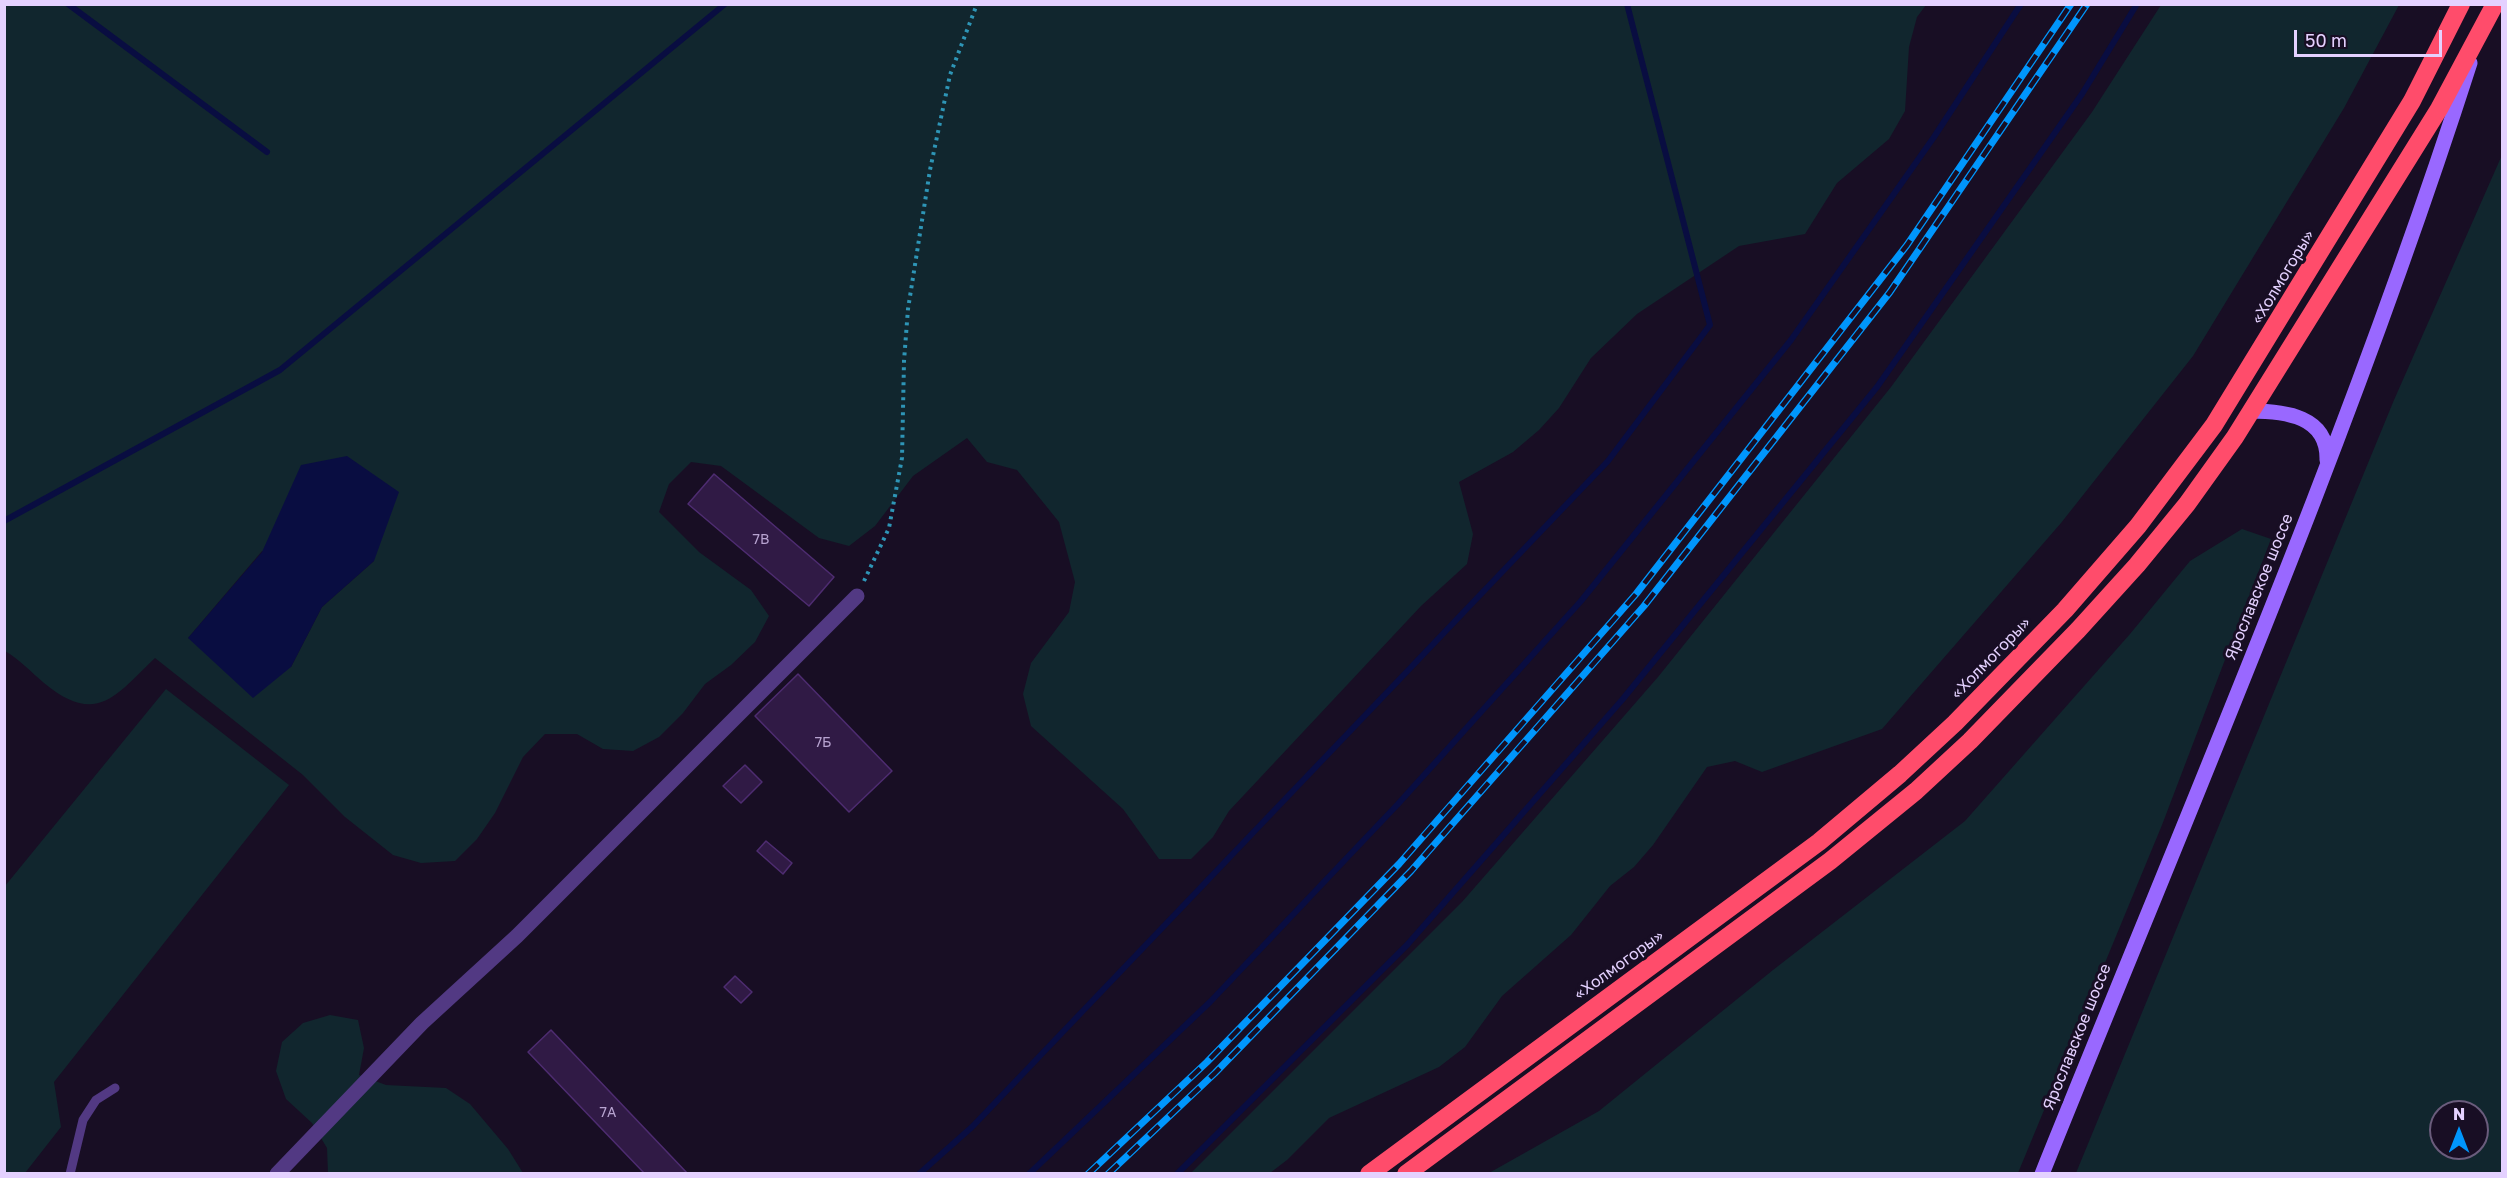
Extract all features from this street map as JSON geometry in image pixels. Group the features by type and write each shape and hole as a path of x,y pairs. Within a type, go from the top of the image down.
{"highway":[{"name":"«Холмогоры»","path":"1369,1173 1809,849 1900,774 1955,723 2065,610 2138,526 2219,418 2412,101 2461,4"},
{"path":"1406,1173 1830,861 1916,791 2025,687 2137,565 2187,504 2235,436 2439,109 2495,4"},
{"path":"2219,418 2250,411"}],"main road":[{"name":"Ярославское шоссе","path":"2042,1173 2327,466 2426,200 2479,34 2486,4"},
{"path":"2250,411 2282,412 2314,426 2324,438 2327,466"}],"street":[{"path":"277,1173 414,1031 517,936 857,596"}],"lane":[{"path":"70,1173 83,1120 96,1100 115,1088"}],"path":[{"path":"857,596 889,528 902,458 908,309 930,170 950,75 977,4"}],"shaded area":[{"path":"4,5 1926,5 1917,17 1909,47 1905,111 1889,139 1837,183 1805,234 1739,246 1637,314 1591,358 1559,408 1539,430 1513,452 1459,482 1473,534 1467,564 1421,606 1229,811 1213,837 1191,859 1159,859 1123,809 1031,726 1023,694 1031,663 1069,612 1075,582 1059,522 1017,470 987,462 967,438 913,476 875,526 849,546 819,538 721,466 691,462 669,484 659,512 699,552 751,590 769,616 755,642 731,665 705,684 683,713 659,737 633,751 603,749 577,734 545,734 523,757 495,813 477,839 455,861 421,863 393,855 345,817 303,775 155,658 117,694 105,701 92,704 78,703 62,696 5,651","holes":["262,551 374,561 322,607 291,667 188,638"]},
{"path":"2161,5 2399,5 2344,108 2193,356 2061,523 1882,729 1762,772 1735,761 1707,767 1653,845 1634,867 1610,886 1571,935 1502,996 1465,1047 1439,1067 1329,1118 1287,1160 1270,1173 1191,1173 1462,902 1658,677 1891,387 2092,112"},
{"path":"2502,155 2502,1173 2076,1173 2394,400"},
{"path":"347,456 399,492 374,561 322,607 291,667 253,698 188,638 262,552 301,465"},
{"path":"2242,529 2271,539 2162,825 2018,1173 1489,1173 1599,1111 1773,970 1965,821 2130,634 2190,561"},
{"path":"166,689 289,785 54,1082 61,1127 25,1173 5,1173 5,886"},
{"path":"330,1015 358,1020 364,1048 359,1075 386,1085 446,1088 470,1104 508,1149 523,1173 328,1173 327,1148 312,1123 286,1099 276,1071 282,1042 303,1023"}],"building":[{"path":"714,474 834,577 809,606 688,504"},
{"path":"798,674 892,771 849,812 755,716"},
{"path":"745,765 762,782 741,803 723,786"},
{"path":"766,841 792,863 783,874 757,851"},
{"path":"735,976 752,992 741,1003 724,987"},
{"path":"551,1030 688,1174 645,1174 528,1052"}],"waterway":[{"path":"68,4 267,152"},
{"path":"4,521 280,370 725,4"},
{"path":"919,1174 972,1127 1608,461 1710,325 1627,4"},
{"path":"1029,1174 1210,1002 1398,804 1581,601 1791,340 1934,137 2021,4"},
{"path":"1177,1174 1407,945 1622,700 1877,387 2082,94 2137,4"}],"railway":[{"path":"1088,1174 1207,1062 1399,864 1636,594 1907,245 2071,4"},
{"path":"1108,1174 1215,1073 1411,871 1644,606 1890,292 2087,4"}]}
